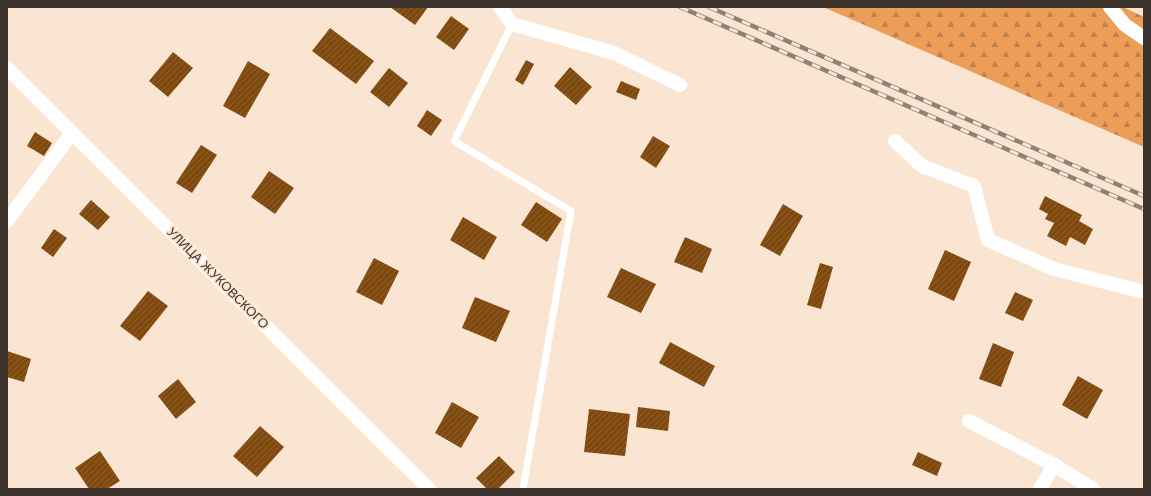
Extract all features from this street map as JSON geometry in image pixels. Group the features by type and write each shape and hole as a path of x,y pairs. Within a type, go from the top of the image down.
{"street":[{"path":"500,7 512,24 614,53 680,85"},
{"path":"1110,7 1125,25 1144,38"},
{"name":"УЛИЦА ЖУКОВСКОГО","path":"7,68 429,489"},
{"path":"7,221 72,133"},
{"path":"895,142 922,166 974,186 988,240 1054,269 1144,292"},
{"path":"969,421 1054,465 1093,489"},
{"path":"1040,489 1054,465"}],"lane":[{"path":"512,24 454,141 570,211 523,489"}],"green space":[{"path":"823,7 1123,7 1144,17 1144,147"}],"building":[{"path":"390,7 428,7 415,25"},
{"path":"451,16 469,29 454,50 436,37"},
{"path":"330,28 374,61 356,84 312,51"},
{"path":"173,52 193,68 168,97 149,81"},
{"path":"526,60 534,64 523,85 515,80"},
{"path":"248,61 270,74 245,118 223,106"},
{"path":"570,67 592,87 576,105 554,86"},
{"path":"389,68 408,83 389,107 370,92"},
{"path":"621,81 640,89 636,100 616,92"},
{"path":"427,110 442,120 431,136 417,126"},
{"path":"35,132 52,143 44,156 27,146"},
{"path":"653,136 670,146 656,168 640,157"},
{"path":"201,145 217,155 192,193 176,183"},
{"path":"269,171 294,188 275,214 251,197"},
{"path":"1045,196 1082,215 1079,221 1093,229 1085,245 1070,237 1066,246 1047,236 1054,223 1045,219 1048,214 1039,209"},
{"path":"91,200 110,217 98,230 79,214"},
{"path":"536,202 562,219 547,242 521,225"},
{"path":"783,204 803,216 780,256 760,245"},
{"path":"463,217 497,237 484,260 450,240"},
{"path":"54,229 67,238 53,257 41,248"},
{"path":"685,237 712,249 702,273 674,262"},
{"path":"945,250 971,262 954,301 928,289"},
{"path":"374,258 399,271 382,305 356,292"},
{"path":"820,263 833,267 821,309 807,305"},
{"path":"621,268 656,284 641,313 607,297"},
{"path":"148,291 168,306 140,341 120,326"},
{"path":"1015,292 1033,300 1023,321 1005,313"},
{"path":"475,297 510,311 496,342 462,328"},
{"path":"670,342 715,366 704,387 659,363"},
{"path":"993,343 1014,352 1001,387 979,379"},
{"path":"7,351 31,359 24,382 7,377"},
{"path":"1078,376 1103,390 1087,419 1062,405"},
{"path":"178,379 196,402 176,419 158,396"},
{"path":"452,402 479,417 461,448 435,433"},
{"path":"638,407 670,411 668,431 636,427"},
{"path":"589,409 630,414 625,456 584,452"},
{"path":"260,426 284,447 257,477 233,456"},
{"path":"100,451 120,481 107,489 89,489 75,468"},
{"path":"918,452 942,463 937,476 912,465"},
{"path":"499,456 515,472 498,489 487,489 476,478"}],"railway":[{"path":"680,7 1144,209"},
{"path":"709,7 1144,196"}]}
